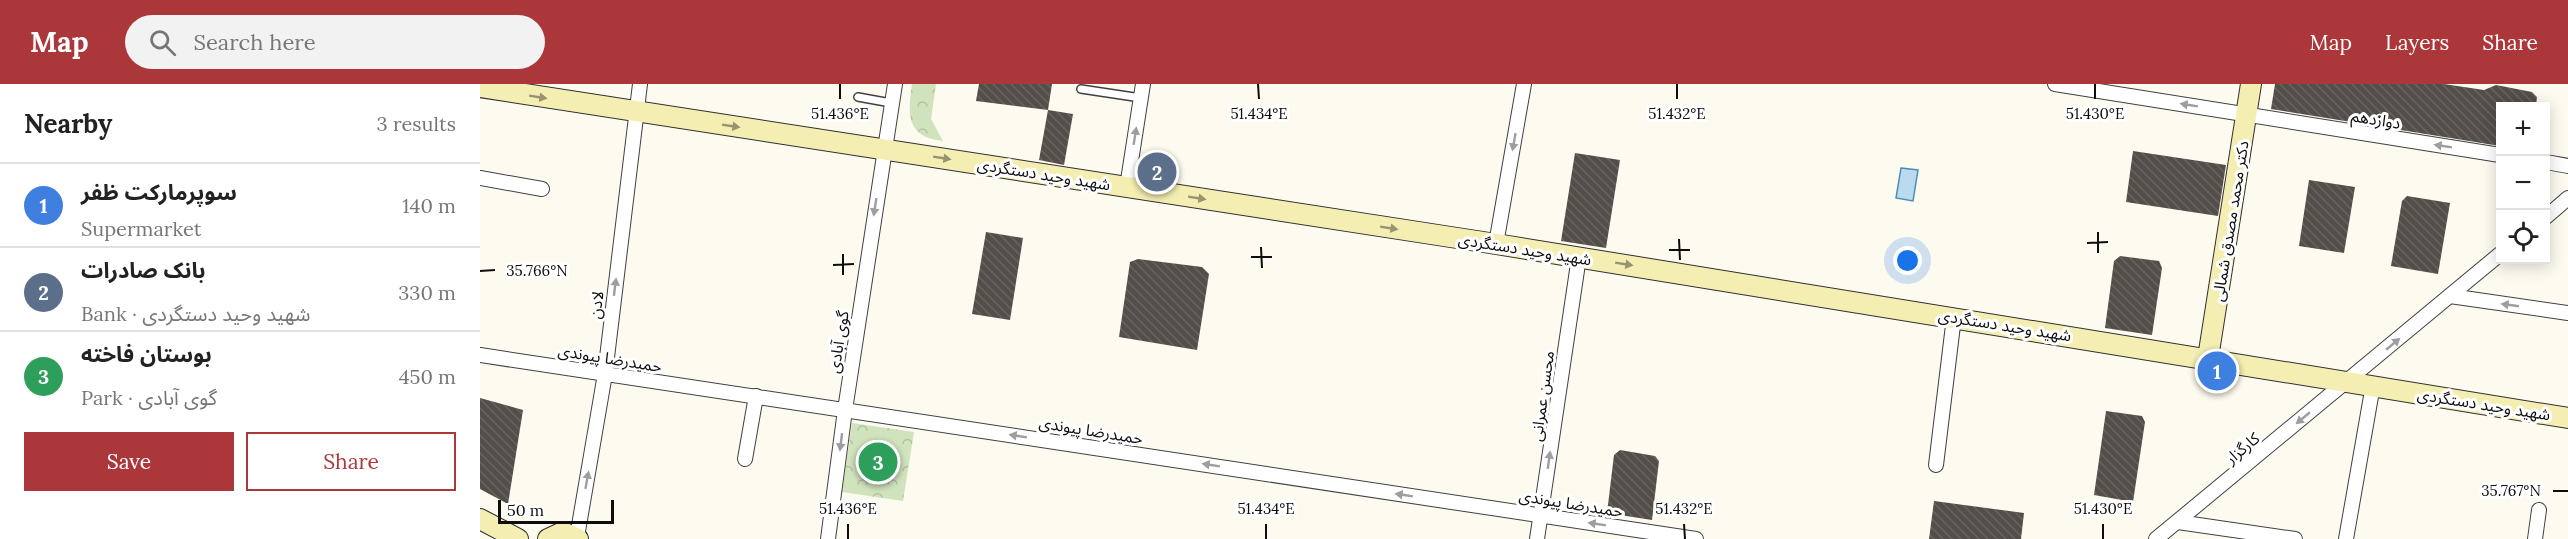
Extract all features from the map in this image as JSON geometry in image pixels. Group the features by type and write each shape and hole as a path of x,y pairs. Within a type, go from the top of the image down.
{"main road":[{"name":"دکتر محمد مصدق شمالی","path":"2208,358 2251,84"},
{"name":"شهید وحید دستگردی","path":"480,87 1579,257 2568,417"},
{"path":"480,519 518,539"},
{"path":"548,539 563,532 578,538"}],"street":[{"name":"لادن","path":"578,538 605,374 640,84"},
{"name":"گوی آبادی","path":"828,539 844,410 894,84"},
{"path":"1496,244 1524,84"},
{"name":"دوازدهم","path":"2055,84 2496,154"},
{"path":"1127,187 1142,91"},
{"path":"2550,163 2568,166"},
{"path":"480,178 542,189"},
{"path":"2550,214 2566,204"},
{"name":"محسن عمرانی","path":"1537,539 1579,257"},
{"name":"کارگزار","path":"2156,539 2496,257"},
{"path":"2450,296 2568,313"},
{"path":"1936,465 1954,317"},
{"name":"حمیدرضا پیوندی","path":"480,355 1696,539"},
{"path":"2346,539 2373,385"},
{"path":"745,459 756,396"},
{"path":"2535,539 2539,510"},
{"path":"2178,522 2295,539"}],"lane":[{"path":"1081,89 1142,91"},
{"path":"858,97 891,103"}],"green space":[{"path":"912,84 936,84 931,119 943,141 931,139 915,129 910,114"},
{"path":"852,423 914,432 903,501 842,492"}],"water":[{"path":"1901,168 1918,170 1913,201 1896,198"}],"building":[{"path":"979,84 1052,84 1048,110 976,101"},
{"path":"2275,84 2444,84 2484,90 2496,85 2532,92 2537,97 2536,102 2496,102 2496,145 2271,109"},
{"path":"1048,110 1073,114 1064,165 1039,160"},
{"path":"2133,151 2226,165 2218,216 2126,202"},
{"path":"1575,153 1620,160 1606,248 1561,241"},
{"path":"2309,180 2355,187 2344,253 2299,246"},
{"path":"2407,196 2450,203 2438,274 2391,266 2402,201"},
{"path":"986,232 1023,238 1010,320 972,314"},
{"path":"2120,256 2159,261 2162,268 2152,335 2105,328 2114,261"},
{"path":"1138,259 1202,267 1209,274 1197,350 1119,337 1130,262"},
{"path":"480,398 523,410 508,504 480,489"},
{"path":"2106,411 2142,416 2145,422 2133,502 2094,495"},
{"path":"1620,450 1655,456 1659,461 1652,520 1607,513 1614,455"},
{"path":"1934,501 2024,513 2021,539 1929,539"}],"place":[{"name":"بانک صادرات","path":"1157,172"},
{"name":"سوپرمارکت ظفر","path":"2217,371"},
{"name":"بوستان فاخته","path":"878,462"}]}
